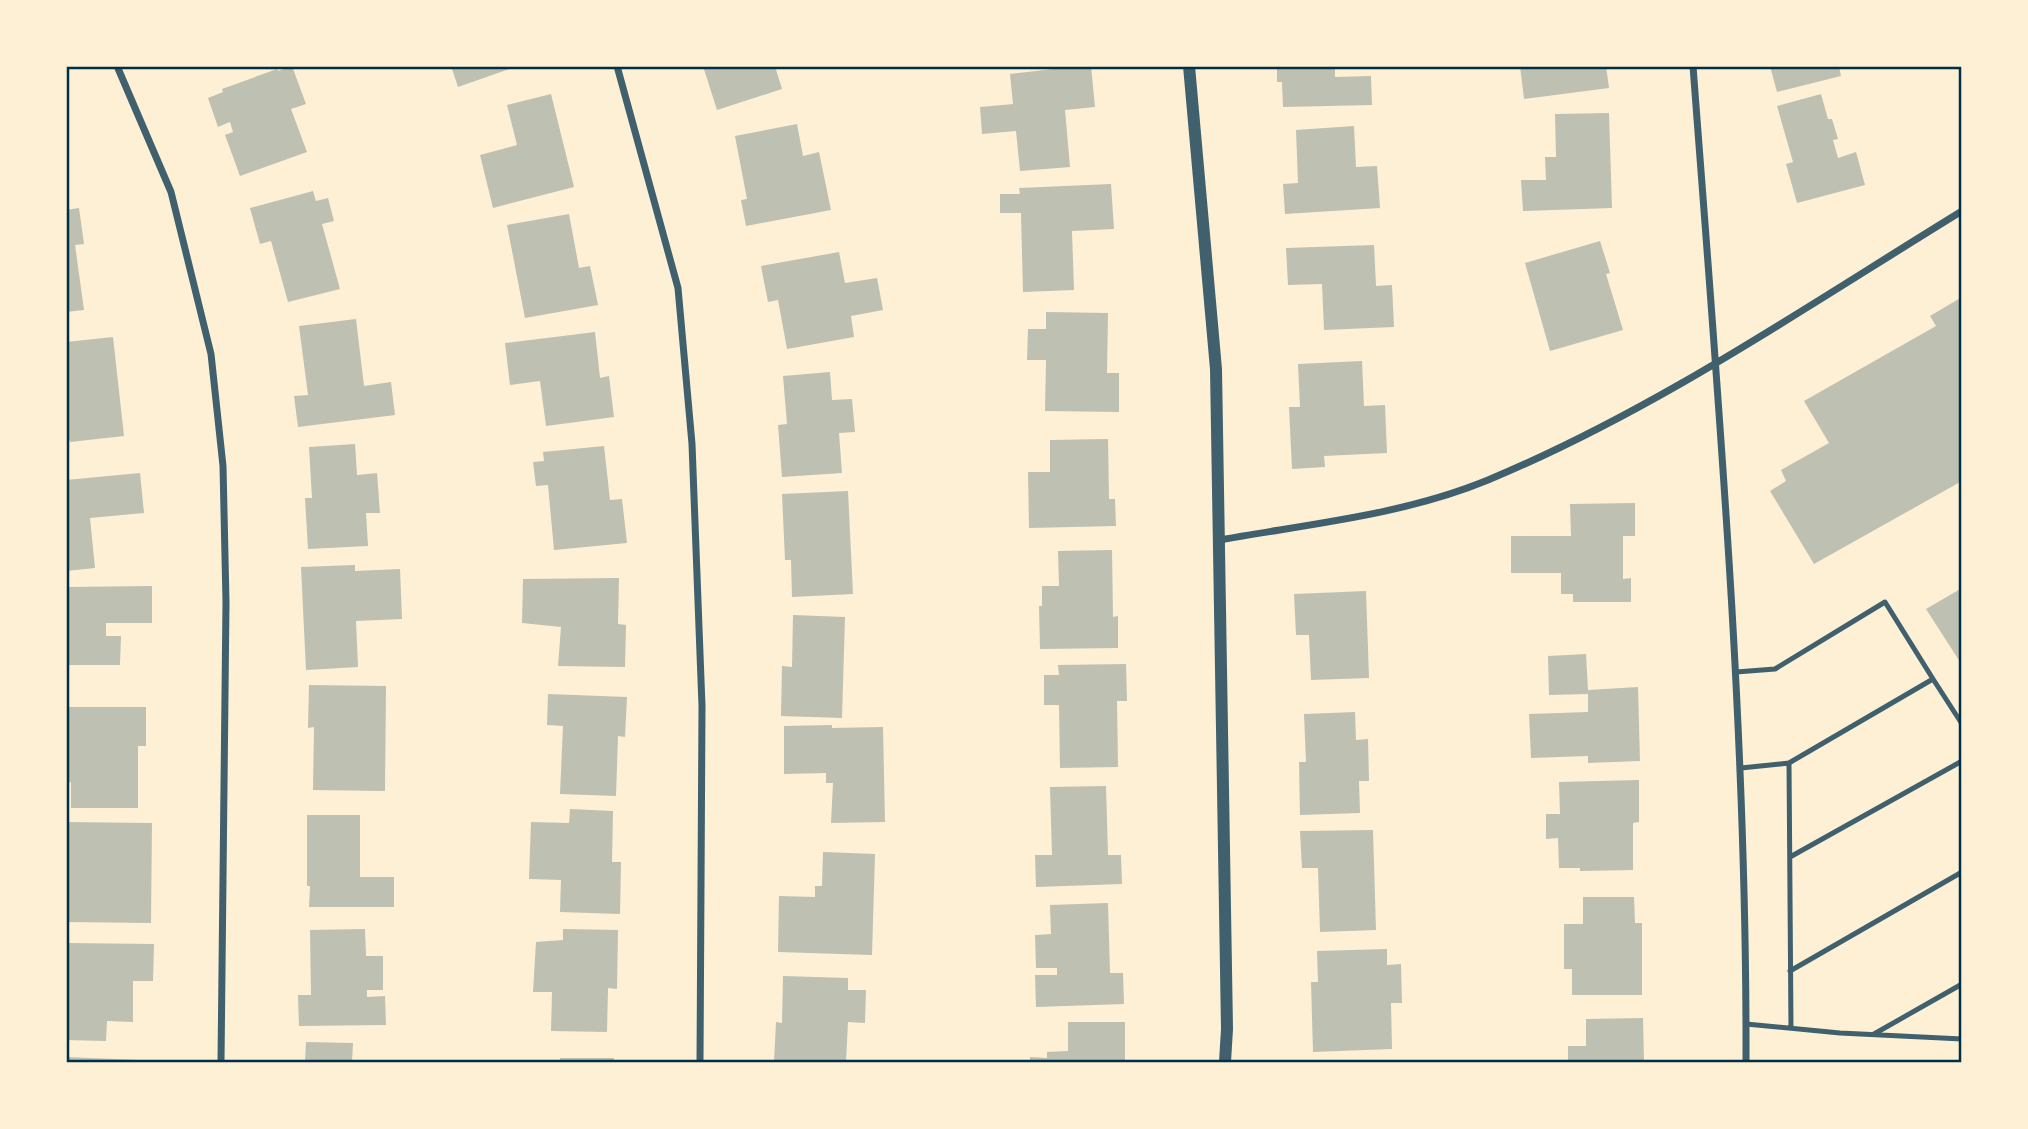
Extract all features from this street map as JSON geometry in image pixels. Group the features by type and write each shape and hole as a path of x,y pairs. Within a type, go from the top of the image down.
{"street":[{"path":"117,66 171,192 211,354 223,466 226,602 220,1062"},
{"path":"617,66 678,288 692,444 702,706 700,1062"},
{"path":"1189,66 1216,369 1226,1062"},
{"path":"1693,66 1736,672 1747,934 1746,1062"},
{"path":"1219,540 1393,510 1486,480 1634,411 1962,211"}],"lane":[{"path":"1736,672 1774,669 1885,602 1962,724"},
{"path":"1741,768 1789,763 1933,679"},
{"path":"1790,857 1962,761"},
{"path":"1789,763 1791,1028"},
{"path":"1790,971 1962,873"},
{"path":"1874,1034 1962,984"},
{"path":"1746,1024 1962,1039"}],"building":[{"path":"292,66 306,104 291,109 307,152 240,176 225,135 233,132 230,122 218,127 208,98 223,92 222,89"},
{"path":"451,66 515,66 515,67 458,87"},
{"path":"703,66 775,66 782,89 717,110"},
{"path":"1053,66 1091,66 1095,107 1065,110 1070,167 1020,171 1016,131 982,134 980,107 1013,104 1010,74 1053,69"},
{"path":"1277,66 1335,66 1335,77 1371,76 1372,105 1283,107 1282,82 1277,82"},
{"path":"1520,66 1606,66 1609,88 1524,99"},
{"path":"1770,66 1839,66 1841,76 1777,92"},
{"path":"551,94 574,187 493,208 480,155 517,145 507,105"},
{"path":"1821,94 1828,119 1832,119 1838,139 1833,140 1838,158 1856,152 1865,185 1797,203 1786,164 1793,162 1777,106"},
{"path":"1609,113 1612,208 1523,211 1521,180 1546,180 1545,157 1556,157 1555,114"},
{"path":"797,124 803,156 819,152 831,210 746,226 741,200 747,199 735,136"},
{"path":"1354,126 1356,167 1377,166 1380,208 1285,214 1283,184 1298,183 1296,130"},
{"path":"1111,184 1114,229 1072,231 1074,290 1023,292 1021,213 1000,213 1000,194 1020,194 1019,188"},
{"path":"313,191 316,201 328,198 334,221 322,224 340,289 288,302 271,241 260,244 250,208"},
{"path":"79,208 84,244 75,245 84,310 66,312 66,210"},
{"path":"569,214 579,268 590,266 598,305 525,318 507,225"},
{"path":"1600,241 1610,273 1606,274 1623,330 1550,351 1525,263"},
{"path":"1374,245 1376,286 1392,285 1394,327 1324,330 1322,284 1288,285 1286,248"},
{"path":"839,252 845,283 877,278 883,310 851,316 854,337 787,349 778,300 768,302 761,266"},
{"path":"1962,297 1962,481 1814,564 1770,491 1786,481 1781,470 1829,443 1804,401 1936,326 1930,316"},
{"path":"1046,312 1108,313 1107,373 1119,373 1119,412 1045,411 1046,360 1027,360 1028,329 1046,329"},
{"path":"356,319 364,386 391,382 395,415 298,427 294,396 308,395 299,326"},
{"path":"595,332 600,378 609,376 614,417 546,426 540,381 510,385 505,343"},
{"path":"113,337 124,436 70,442 66,430 66,342"},
{"path":"1362,361 1364,406 1385,405 1387,453 1324,456 1325,467 1292,469 1289,407 1300,407 1298,364"},
{"path":"830,372 832,400 852,399 855,432 839,433 842,473 782,477 778,425 787,424 783,376"},
{"path":"1108,439 1109,499 1115,499 1116,526 1029,528 1028,472 1050,472 1050,440"},
{"path":"355,444 357,475 377,473 380,513 366,513 368,546 308,549 305,498 312,498 309,447"},
{"path":"604,446 610,500 622,499 627,543 554,550 548,485 536,486 533,462 544,461 543,452"},
{"path":"140,473 144,513 90,518 95,568 66,571 66,480"},
{"path":"848,491 853,594 792,597 791,560 785,560 782,494"},
{"path":"1635,503 1635,536 1623,536 1623,579 1631,578 1631,602 1573,602 1573,594 1561,594 1561,573 1511,573 1511,536 1571,536 1570,504"},
{"path":"1112,550 1113,617 1118,616 1118,648 1040,649 1039,606 1042,606 1042,586 1059,586 1058,551"},
{"path":"355,565 355,571 400,569 402,619 356,621 358,667 306,670 301,567"},
{"path":"619,578 618,624 626,625 625,667 558,666 561,627 522,623 523,579"},
{"path":"152,586 152,623 106,623 106,636 121,636 120,665 66,665 66,587"},
{"path":"1962,588 1962,665 1926,609"},
{"path":"1366,591 1369,678 1311,680 1309,635 1296,635 1294,594"},
{"path":"793,615 845,617 842,718 781,716 782,666 792,667"},
{"path":"1586,654 1588,690 1638,687 1640,761 1588,763 1588,756 1531,758 1529,714 1588,712 1588,694 1549,695 1548,656"},
{"path":"1126,664 1127,701 1117,701 1118,767 1060,768 1059,705 1044,705 1044,675 1059,675 1058,665"},
{"path":"309,685 386,686 385,791 313,790 314,727 308,728"},
{"path":"548,694 627,697 625,737 618,736 616,796 560,794 563,726 547,725"},
{"path":"66,707 146,707 146,746 138,746 138,808 71,808 71,782 66,783"},
{"path":"1355,712 1356,740 1368,739 1369,781 1359,781 1360,813 1300,815 1299,762 1306,762 1304,714"},
{"path":"832,725 832,728 883,727 885,822 831,823 833,783 826,783 826,773 784,774 784,726"},
{"path":"1639,780 1639,822 1633,823 1633,870 1580,871 1580,868 1559,868 1558,838 1546,839 1546,814 1560,814 1559,782"},
{"path":"1106,786 1108,855 1121,855 1122,884 1036,887 1035,855 1052,855 1050,787"},
{"path":"570,809 613,811 612,862 621,862 620,914 560,912 561,880 529,879 531,822 569,823"},
{"path":"307,815 360,815 360,877 394,877 394,907 309,907"},
{"path":"66,822 152,823 151,923 66,922"},
{"path":"1373,830 1376,930 1320,932 1318,868 1302,868 1300,831"},
{"path":"823,852 875,854 872,955 778,952 779,896 815,897 815,886 822,886"},
{"path":"1583,897 1634,897 1635,923 1642,923 1642,995 1572,995 1572,969 1564,969 1564,924 1583,924"},
{"path":"1108,903 1110,973 1123,973 1124,1004 1036,1007 1035,975 1057,975 1057,968 1036,968 1035,935 1051,934 1050,905"},
{"path":"365,929 366,956 383,956 383,990 367,990 367,997 385,996 386,1025 299,1026 298,995 311,995 310,930"},
{"path":"563,929 618,930 617,989 608,988 607,1032 551,1031 552,992 533,992 536,942 563,940"},
{"path":"66,943 154,944 153,981 133,981 133,1022 107,1021 106,1041 66,1040"},
{"path":"1387,949 1387,965 1401,964 1402,1003 1391,1003 1392,1049 1313,1052 1311,982 1318,982 1317,951"},
{"path":"783,976 848,978 848,990 866,990 865,1023 848,1022 846,1062 774,1062 776,1022 782,1023"},
{"path":"1643,1018 1644,1062 1568,1062 1568,1046 1586,1046 1586,1019"},
{"path":"1068,1022 1125,1022 1125,1062 1030,1062 1030,1057 1047,1058 1047,1052 1068,1051"},
{"path":"306,1042 353,1043 352,1062 305,1062"},
{"path":"66,1057 140,1060 140,1062 66,1062"},
{"path":"560,1058 614,1058 614,1062 560,1062"}]}
